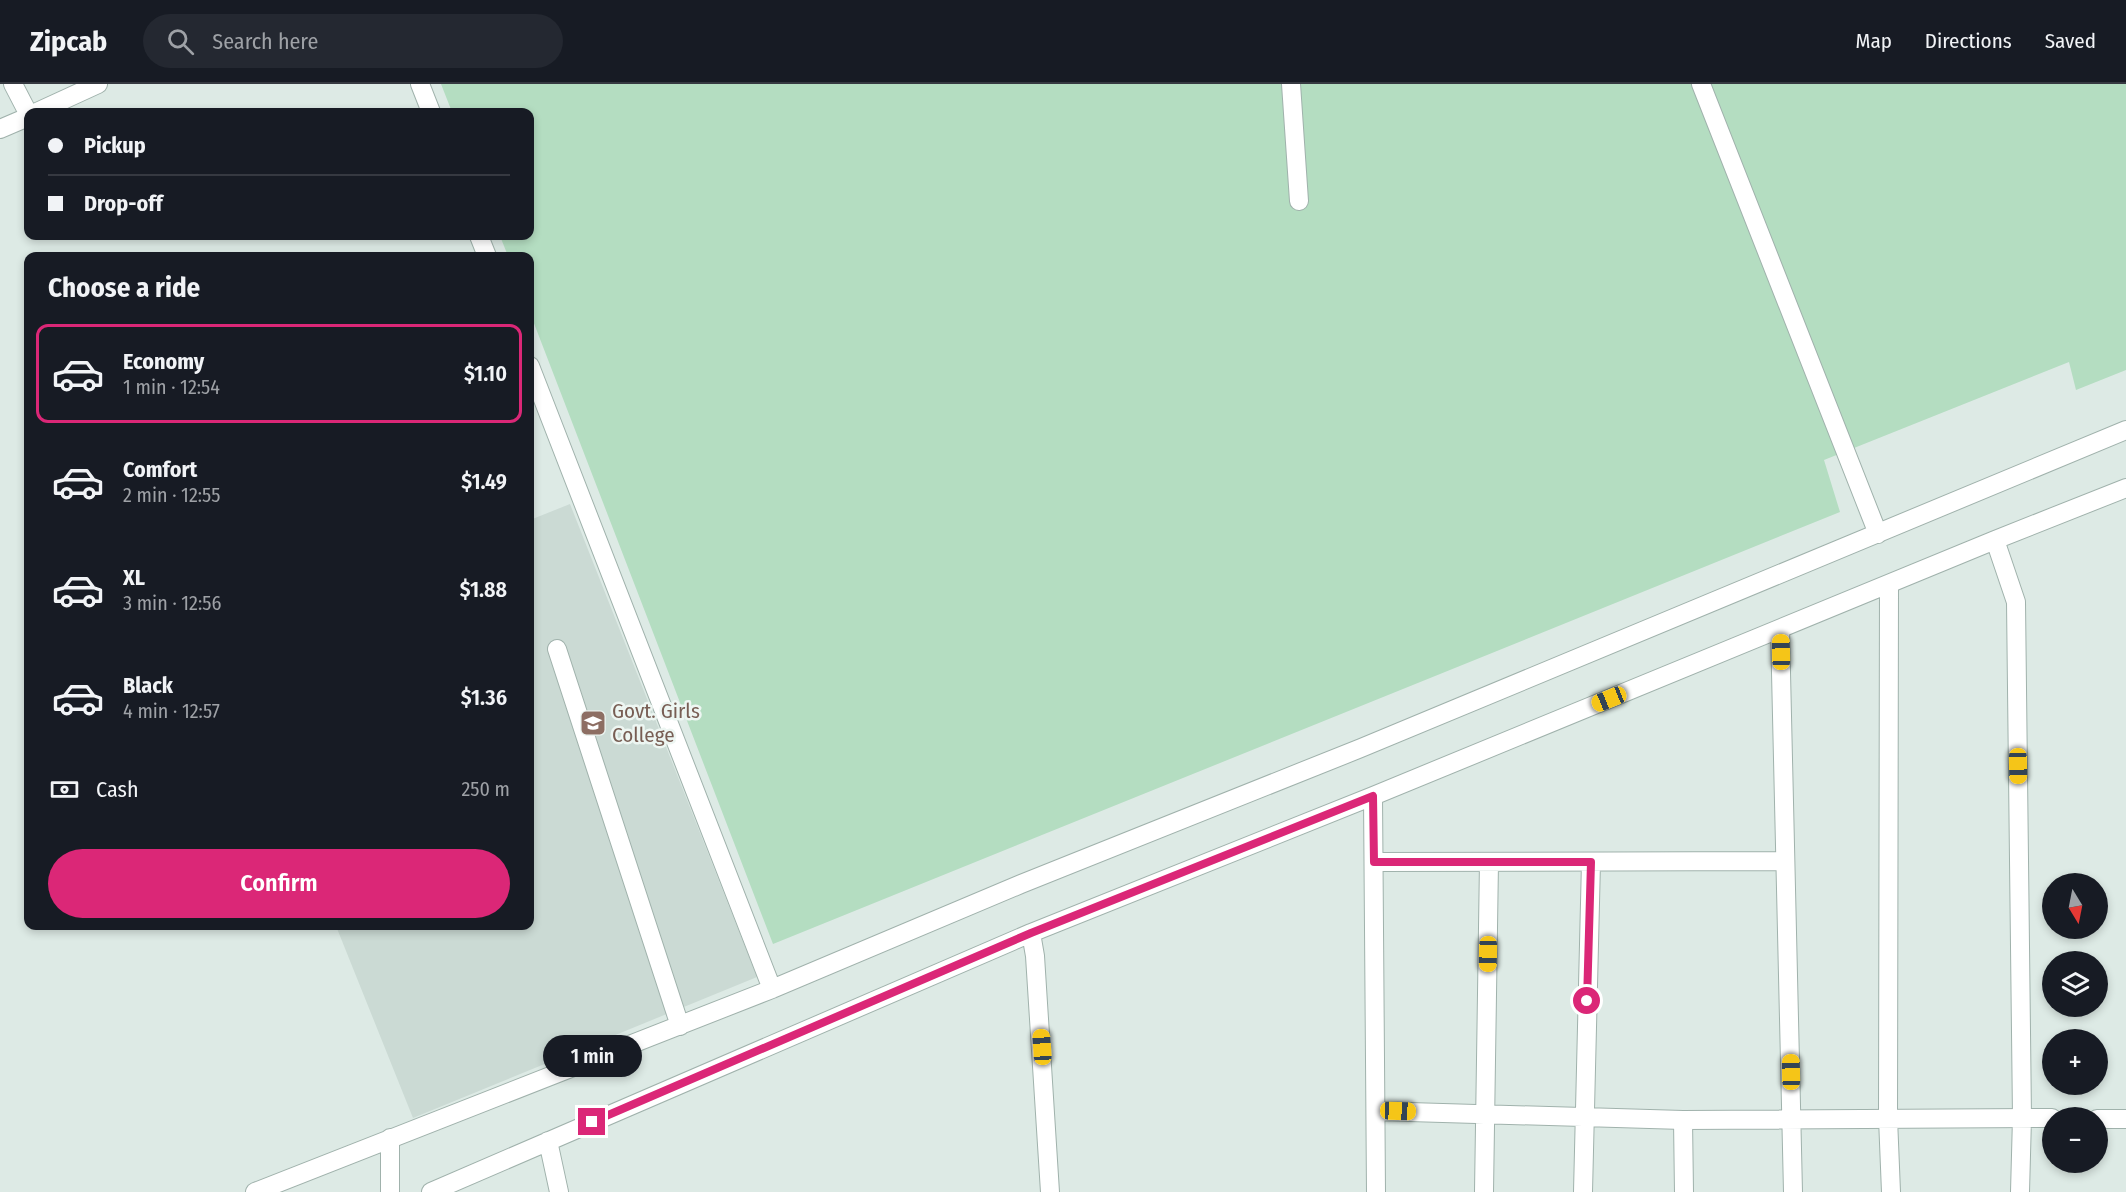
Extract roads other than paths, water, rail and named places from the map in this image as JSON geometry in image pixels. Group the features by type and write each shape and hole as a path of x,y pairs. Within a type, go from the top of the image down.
{"street":[{"path":"13,84 25,108"},
{"path":"46,108 98,84"},
{"path":"420,84 429,108"},
{"path":"1291,84 1299,201"},
{"path":"1701,84 1878,534"},
{"path":"0,129 24,117"},
{"path":"534,376 772,989"},
{"path":"255,1192 772,989 1021,884 1293,776 2126,430"},
{"path":"431,1192 1031,933 1373,796 1995,540 2126,489"},
{"path":"1995,540 2016,602 2022,1118 2020,1192"},
{"path":"1889,584 1888,1118 1891,1192"},
{"path":"1780,629 1792,1192"},
{"path":"557,649 680,1026"},
{"path":"1373,796 1376,1192"},
{"path":"1374,862 1785,861"},
{"path":"1484,1192 1489,862"},
{"path":"1583,1192 1591,862"},
{"path":"1031,933 1036,967 1050,1192"},
{"path":"1376,1111 1683,1120 2042,1118"},
{"path":"2108,1119 2126,1119"},
{"path":"1683,1120 1684,1192"},
{"path":"390,1138 390,1192"},
{"path":"549,1141 559,1192"}],"place":[{"name":"Govt. Girls College","path":"593,723"}]}
